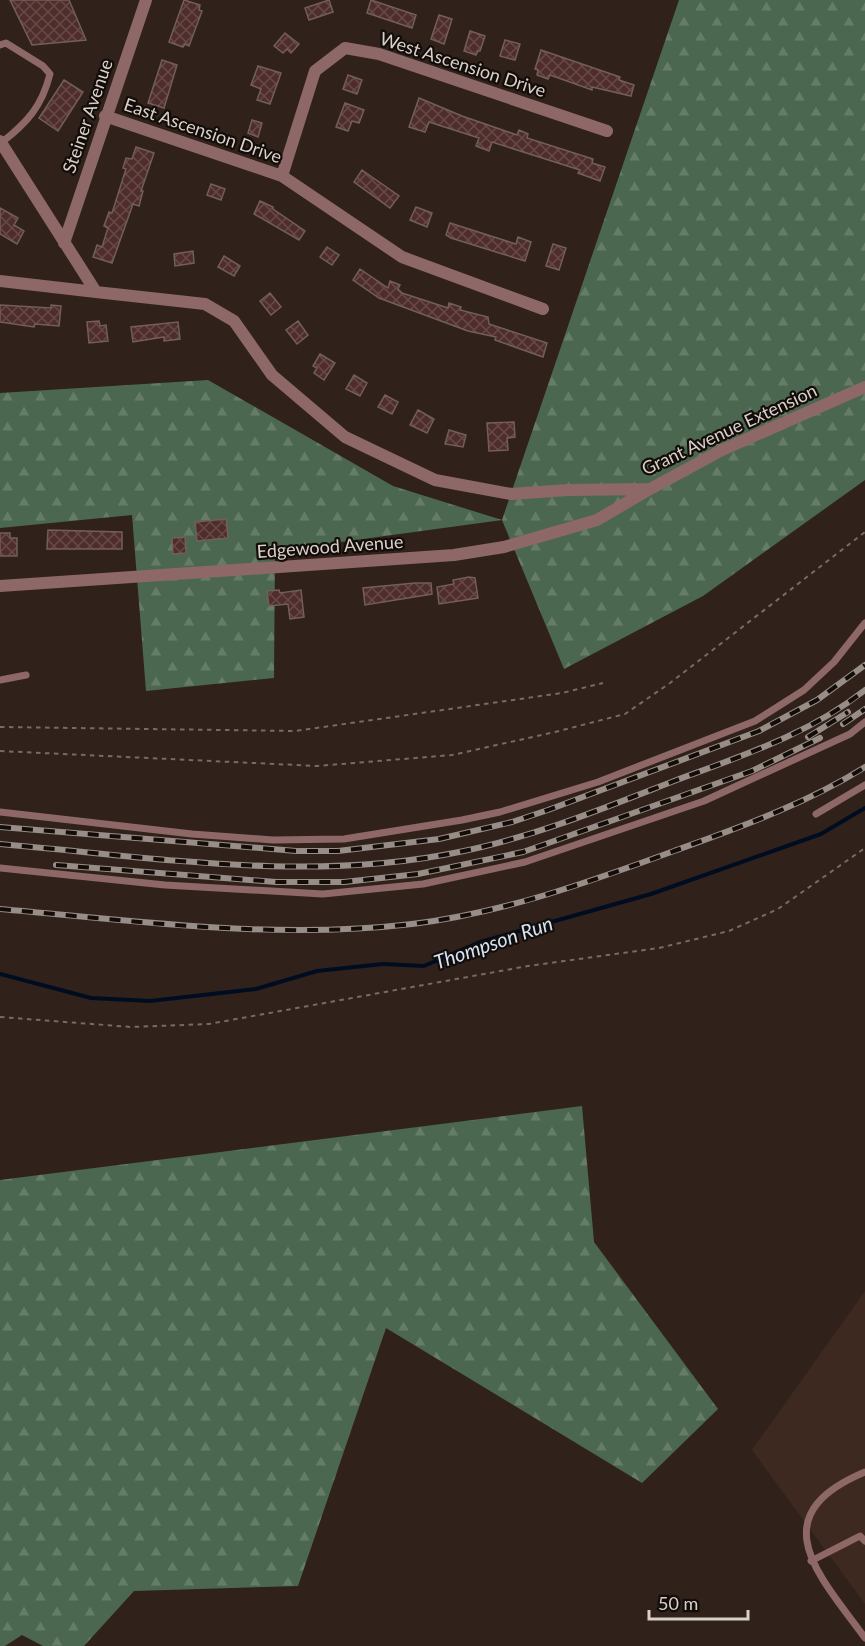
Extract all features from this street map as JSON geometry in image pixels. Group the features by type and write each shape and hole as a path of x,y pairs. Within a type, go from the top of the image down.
{"street":[{"name":"Steiner Avenue","path":"64,243 146,0"},
{"name":"West Ascension Drive","path":"282,176 315,71 345,48 379,54 607,131"},
{"name":"East Ascension Drive","path":"105,116 282,176 402,257 543,309"},
{"path":"1,142 96,292"},
{"name":"Grant Avenue Extension","path":"0,281 205,304 234,321 272,375 345,437 435,480 511,494 568,490 650,489 722,450 865,387"},
{"name":"Edgewood Avenue","path":"0,586 454,555 504,547 597,520 650,489"}],"lane":[{"path":"0,45 6,43 43,66 50,74 44,99 18,130 1,142"},
{"path":"0,812 192,834 296,840 344,839 500,812 598,782 754,721 804,690 834,662 865,623"},
{"path":"0,681 26,675"},
{"path":"0,868 165,885 323,894 423,884 525,862 704,801 850,734 865,722"},
{"path":"816,814 865,785"},
{"path":"865,1472 839,1483 824,1494 813,1508 807,1526 806,1544 811,1561 865,1638"},
{"path":"811,1561 860,1536 865,1541"}],"path":[{"path":"0,752 317,766 452,755 555,732 625,714 670,683 865,532"},
{"path":"0,727 295,731 562,693 603,683"},
{"path":"0,1017 131,1027 209,1024 528,966 658,948 729,932 778,909 865,848"}],"shaded area":[{"path":"865,1291 865,1604 752,1450"}],"green space":[{"path":"679,0 865,0 865,480 703,596 564,669 502,520"},
{"path":"208,380 393,486 502,520 275,551 274,678 146,691 132,515 0,528 0,393"},
{"path":"582,1106 594,1242 718,1409 642,1483 386,1328 298,1586 134,1591 84,1646 43,1646 22,1635 5,1646 0,1646 0,1180"}],"building":[{"path":"10,0 69,0 86,40 32,45"},
{"path":"184,0 200,5 199,10 202,11 189,46 185,44 183,47 169,42"},
{"path":"329,0 333,12 309,20 305,8"},
{"path":"371,0 416,15 412,28 367,13"},
{"path":"439,15 452,19 444,44 431,39"},
{"path":"470,31 485,36 480,51 476,55 464,51"},
{"path":"285,33 299,44 291,53 287,49 283,53 274,46"},
{"path":"505,40 520,44 515,60 500,56"},
{"path":"541,50 620,77 619,80 634,85 631,96 592,87 592,90 550,75 548,79 537,75 538,70 535,69"},
{"path":"162,60 177,65 164,108 148,103"},
{"path":"258,66 281,73 270,104 257,100 261,89 251,85"},
{"path":"348,75 362,80 357,94 343,89"},
{"path":"64,80 83,92 58,131 39,118"},
{"path":"419,98 517,135 519,130 528,134 527,138 593,159 592,163 605,167 600,181 578,173 580,170 492,142 489,151 476,146 479,138 429,122 425,132 409,127"},
{"path":"345,103 364,110 359,123 352,121 348,131 336,127"},
{"path":"252,120 262,123 258,137 248,133"},
{"path":"136,147 154,153 141,191 143,191 139,206 133,204 112,263 93,257 97,245 102,247 108,228 104,226 109,212 112,213 126,169 123,168 126,158 132,159"},
{"path":"362,170 399,196 390,208 354,182"},
{"path":"211,184 225,189 221,200 207,195"},
{"path":"260,201 273,207 305,231 299,240 254,214"},
{"path":"416,207 432,213 427,227 410,220"},
{"path":"0,208 18,218 14,225 24,231 17,244 0,234"},
{"path":"450,223 516,244 518,237 531,242 525,261 451,238 446,235"},
{"path":"553,244 566,248 559,270 546,266"},
{"path":"327,247 339,255 332,265 320,257"},
{"path":"193,251 194,263 175,266 174,254"},
{"path":"224,256 240,266 234,276 218,267"},
{"path":"360,269 388,288 390,281 400,285 398,289 402,293 448,308 449,303 461,307 460,310 488,317 489,324 547,343 543,357 495,340 496,337 468,331 379,298 353,280"},
{"path":"270,293 281,307 271,315 260,301"},
{"path":"0,305 51,308 51,305 61,306 59,326 35,324 34,327 0,322"},
{"path":"99,321 100,326 106,325 108,341 89,343 87,322"},
{"path":"298,321 308,335 297,344 286,330"},
{"path":"178,322 180,339 164,341 164,337 133,342 131,327"},
{"path":"320,354 335,363 324,380 314,373 317,368 313,366"},
{"path":"354,375 367,383 360,396 346,389"},
{"path":"385,395 398,402 392,414 378,407"},
{"path":"418,410 434,419 427,433 410,425"},
{"path":"514,422 515,437 507,438 508,450 489,451 487,423"},
{"path":"449,430 466,435 463,447 445,444"},
{"path":"226,519 228,538 197,541 195,522"},
{"path":"48,530 122,532 122,549 47,549"},
{"path":"0,533 10,533 10,538 17,538 17,556 0,556"},
{"path":"185,537 186,553 173,554 172,538"},
{"path":"475,578 478,598 439,604 437,587 454,584 453,580"},
{"path":"431,583 432,594 365,605 363,588"},
{"path":"279,590 280,593 301,590 304,617 290,619 288,604 269,606 267,591"}],"waterway":[{"name":"Thompson Run","path":"0,974 91,998 150,1001 256,989 317,971 383,964 424,966 480,942 651,894 821,834 865,808"}],"railway":[{"path":"0,827 296,851 338,851 439,839 512,822 548,810 759,731 817,700 865,665"},
{"path":"0,844 172,860 288,867 345,866 402,861 459,852 487,846 568,821 749,753 821,720 865,690"},
{"path":"843,724 865,709"},
{"path":"808,737 848,712"},
{"path":"56,865 276,882 344,882 418,874 523,852 752,771 820,738"},
{"path":"0,909 154,923 258,929 361,928 446,919 545,895 642,863 772,814 820,792 865,767"}]}
